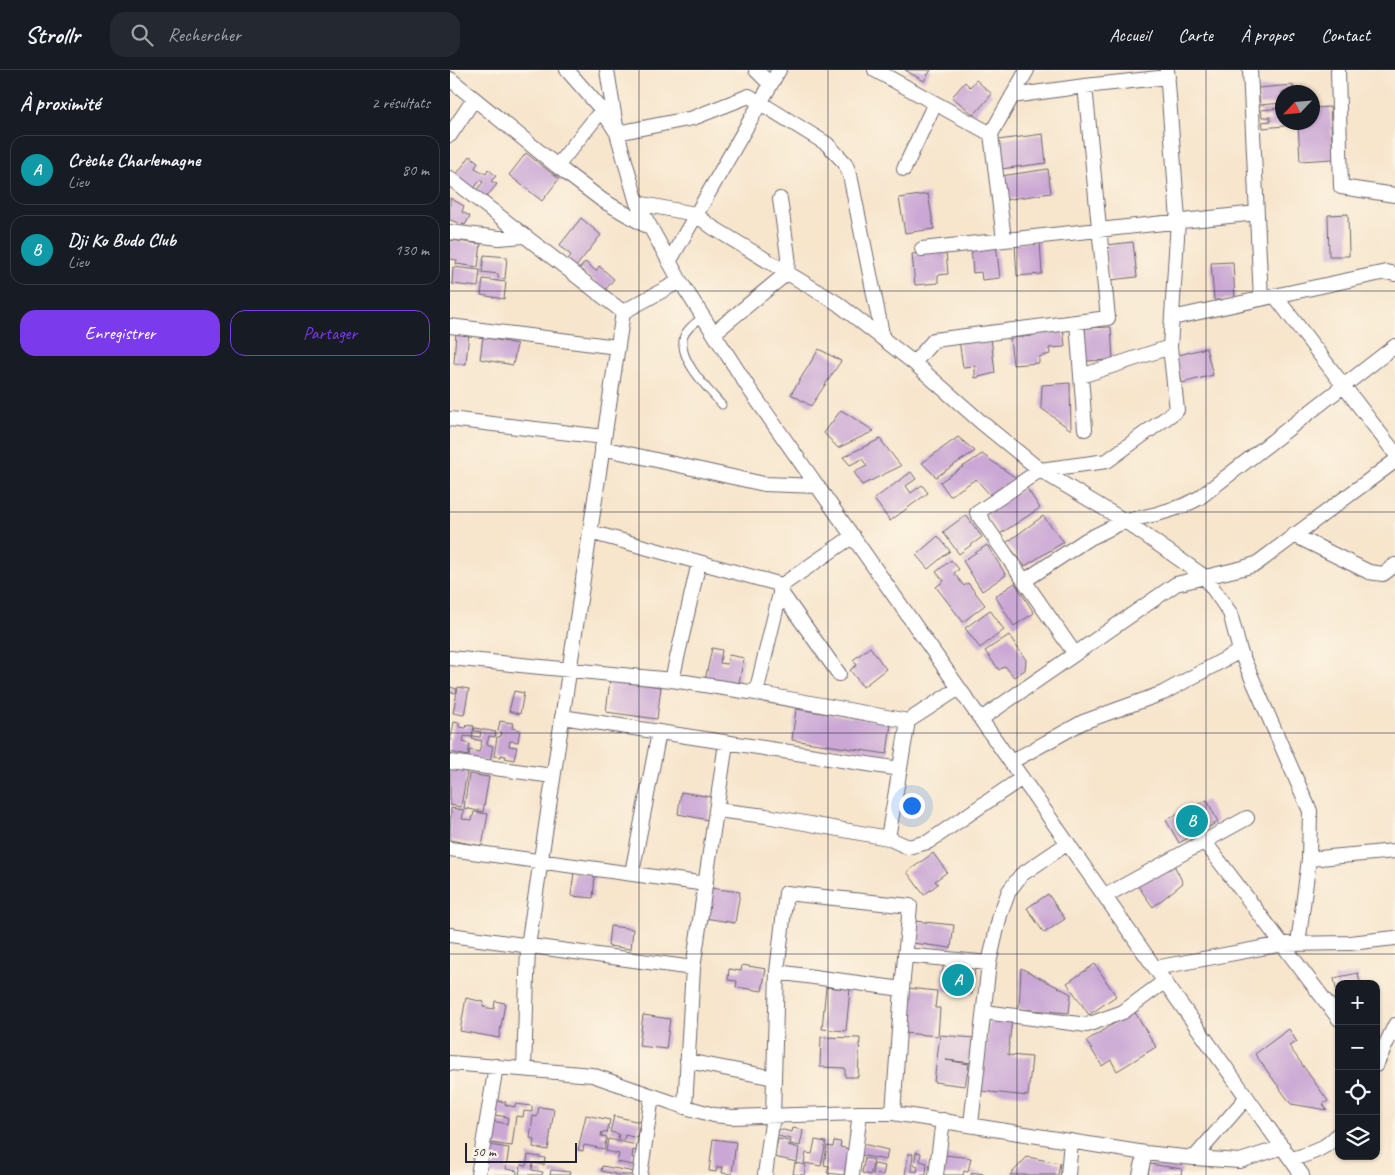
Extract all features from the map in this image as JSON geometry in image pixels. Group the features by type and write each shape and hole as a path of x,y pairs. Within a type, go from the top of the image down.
{"street":[{"path":"567,70 602,110 617,133"},
{"path":"606,70 617,133 637,203 680,281 750,390 1302,1175"},
{"path":"756,70 770,84"},
{"path":"669,262 778,70"},
{"path":"877,70 991,134"},
{"path":"1004,239 991,134 1026,70"},
{"path":"1250,70 1260,299"},
{"path":"1338,70 1342,187 1395,195"},
{"path":"1012,96 1167,73 1178,221 1170,347 1177,410 1107,461 1040,470 977,513 1075,654"},
{"path":"450,79 556,166 602,200 651,229"},
{"path":"914,363 934,340 1108,318 1085,86"},
{"path":"617,133 693,118 749,96 827,144 845,163 850,174 883,339"},
{"path":"450,135 474,99"},
{"path":"904,169 934,103"},
{"path":"556,166 602,110"},
{"path":"450,178 623,312"},
{"path":"714,333 787,273 788,256 780,199"},
{"path":"637,203 695,214 712,227 837,304 914,363 981,422 1040,470 1126,521 1205,577 1230,613 1240,651 1310,811 1309,858 1298,944"},
{"path":"922,248 1257,213"},
{"path":"450,232 499,238 524,236"},
{"path":"1172,318 1386,272 1395,274"},
{"path":"623,312 680,281"},
{"path":"1274,296 1395,453"},
{"path":"524,1069 528,946 623,312"},
{"path":"1077,322 1086,429"},
{"path":"450,326 617,347"},
{"path":"1024,581 1086,540 1126,521 1183,506 1199,498 1395,346"},
{"path":"1081,376 1170,347"},
{"path":"450,419 603,442 764,484 818,486"},
{"path":"981,719 1176,584 1256,564 1395,460"},
{"path":"590,532 699,562 781,588 839,674"},
{"path":"1294,535 1370,572 1383,574 1395,565"},
{"path":"756,693 781,588 853,536"},
{"path":"672,680 699,562"},
{"path":"1011,762 1083,722 1162,694 1240,651"},
{"path":"450,658 672,680 756,693 908,721 959,688"},
{"path":"562,717 900,769"},
{"path":"888,838 908,721"},
{"path":"632,873 659,732"},
{"path":"685,1107 693,968 726,742"},
{"path":"450,762 553,776"},
{"path":"716,810 766,816 888,838 908,847 928,842 1022,778"},
{"path":"1105,896 1247,818"},
{"path":"1204,841 1335,1014"},
{"path":"971,1124 989,963 1000,915 1009,891 1021,874 1068,843"},
{"path":"450,849 706,884"},
{"path":"1309,858 1395,851"},
{"path":"765,1175 773,1115 778,972 786,893 910,906 902,989 894,1113"},
{"path":"450,935 693,968"},
{"path":"1155,968 1283,944 1350,944 1395,938"},
{"path":"905,955 989,963"},
{"path":"778,972 902,989"},
{"path":"984,1012 1087,1025 1123,1012 1165,981"},
{"path":"1380,1057 1395,1025"},
{"path":"688,1061 774,1078"},
{"path":"450,1063 592,1075 685,1107 714,1115 732,1117 894,1113 1145,1153 1240,1161 1283,1147"},
{"path":"478,1175 496,1066"},
{"path":"640,1175 652,1097"},
{"path":"1194,1158 1247,1097"},
{"path":"852,1175 860,1113"},
{"path":"936,1175 943,1120"},
{"path":"1292,1159 1327,1146 1335,1137"},
{"path":"1068,1175 1071,1141"},
{"path":"1140,1175 1145,1153"}],"lane":[{"path":"703,317 684,334 682,346 684,354 699,378 722,406"}],"building":[{"path":"905,70 931,70 924,81"},
{"path":"976,80 992,94 974,115 952,97 965,82 970,87"},
{"path":"1275,87 1275,104 1260,105 1258,88"},
{"path":"1330,107 1333,159 1300,161 1298,130 1320,130 1320,108"},
{"path":"1275,109 1275,127 1263,128 1262,122 1271,121 1270,117 1262,117 1261,110"},
{"path":"1043,134 1046,163 1001,169 998,140"},
{"path":"526,153 559,179 542,201 509,175"},
{"path":"470,156 478,162 475,168 486,174 488,169 496,176 491,181 497,184 485,199 475,192 483,182 480,180 472,192 456,175"},
{"path":"1048,169 1051,193 1004,200 1001,176"},
{"path":"928,194 934,229 905,233 899,198"},
{"path":"450,198 464,206 462,212 470,216 465,225 450,220"},
{"path":"1348,214 1349,256 1329,256 1328,215"},
{"path":"581,218 601,235 575,268 567,261 571,255 559,246"},
{"path":"450,240 481,244 478,267 456,264 457,260 450,259"},
{"path":"1040,241 1042,274 1017,276 1015,244"},
{"path":"1133,242 1137,277 1110,280 1106,245"},
{"path":"996,244 1000,278 982,280 981,272 973,273 971,247"},
{"path":"946,252 948,274 938,275 938,283 915,285 912,254"},
{"path":"484,255 507,257 505,279 498,278 498,274 482,272"},
{"path":"585,262 596,271 599,266 614,279 605,290 579,269"},
{"path":"1233,262 1235,299 1214,300 1211,263"},
{"path":"453,267 480,270 478,287 452,284"},
{"path":"483,279 506,282 504,299 481,295"},
{"path":"1063,326 1065,347 1049,348 1050,354 1039,357 1039,363 1013,365 1010,338 1032,336 1031,329"},
{"path":"1111,327 1113,360 1086,361 1085,328"},
{"path":"456,331 469,332 466,364 454,364"},
{"path":"483,337 517,344 513,365 480,359"},
{"path":"991,337 995,373 975,378 975,366 963,367 959,340"},
{"path":"1206,348 1213,375 1182,383 1175,356"},
{"path":"819,349 841,361 811,406 791,394"},
{"path":"1070,383 1071,430 1041,408 1042,385"},
{"path":"841,410 874,431 838,448 824,433"},
{"path":"958,437 975,451 936,477 922,463"},
{"path":"880,439 901,466 862,485 854,472 867,466 862,459 850,465 843,457"},
{"path":"982,454 1016,478 990,495 976,479 950,496 940,482"},
{"path":"911,472 916,479 906,486 911,493 922,485 928,493 890,521 874,499"},
{"path":"1026,487 1040,508 1000,534 986,513"},
{"path":"966,515 982,537 959,554 943,532"},
{"path":"1043,516 1064,542 1025,566 1006,543"},
{"path":"938,536 950,551 928,569 916,555"},
{"path":"987,545 1006,575 982,591 963,561"},
{"path":"951,560 959,569 954,573 964,586 968,583 985,605 963,622 936,587 944,581 936,572"},
{"path":"1015,583 1034,613 1014,626 995,596"},
{"path":"990,610 1004,630 980,648 965,628"},
{"path":"1009,635 1026,660 1025,670 1014,677 1005,666 999,670 985,651"},
{"path":"870,647 886,669 863,687 850,670 857,665 853,660"},
{"path":"712,648 722,650 720,663 727,664 729,655 744,658 738,687 705,680"},
{"path":"610,680 661,687 657,719 606,712"},
{"path":"450,687 457,689 456,693 450,692"},
{"path":"458,687 469,689 464,715 453,713"},
{"path":"514,691 524,693 520,714 509,711"},
{"path":"796,709 891,723 887,754 792,740"},
{"path":"500,721 513,723 512,728 520,730 518,742 510,741 509,746 517,747 514,760 501,755 501,757 494,756 497,737 500,737 501,732 498,731"},
{"path":"454,722 459,723 459,727 474,726 472,737 464,736 463,742 470,744 468,756 450,752"},
{"path":"475,728 496,732 495,737 489,736 487,744 493,746 490,762 469,757 470,750 479,752 482,741 472,739 473,736 480,737 481,732 474,731"},
{"path":"450,769 467,772 461,807 450,805"},
{"path":"469,774 489,777 483,812 464,808"},
{"path":"681,792 711,797 708,820 678,814"},
{"path":"1207,800 1218,822 1179,843 1166,820"},
{"path":"451,808 464,810 462,819 472,820 474,812 488,814 482,846 450,840"},
{"path":"933,853 947,872 935,881 938,884 924,895 907,872"},
{"path":"1173,863 1183,883 1153,907 1135,882"},
{"path":"574,872 595,875 593,898 571,896"},
{"path":"710,888 740,892 735,923 705,918"},
{"path":"1048,894 1065,919 1044,933 1027,908"},
{"path":"914,921 954,925 951,948 912,943"},
{"path":"610,926 633,929 631,949 608,946"},
{"path":"1095,964 1116,996 1089,1015 1067,983"},
{"path":"742,965 766,969 762,991 736,987 737,981 728,980 729,969 741,971"},
{"path":"943,966 975,969 972,994 942,991"},
{"path":"1021,968 1071,994 1069,1013 1019,1009"},
{"path":"1358,973 1359,980 1335,980 1335,983 1334,978"},
{"path":"826,987 850,989 846,1031 822,1029"},
{"path":"908,988 937,991 935,1008 940,1008 938,1036 904,1033"},
{"path":"466,998 484,1002 483,1007 494,1009 495,1001 505,1003 499,1038 460,1031"},
{"path":"1134,1011 1156,1047 1117,1071 1111,1060 1102,1066 1086,1041"},
{"path":"643,1015 670,1019 666,1049 639,1046"},
{"path":"990,1017 1012,1019 1008,1055 1032,1057 1028,1096 981,1091"},
{"path":"1289,1029 1297,1042 1289,1046 1328,1101 1323,1104 1327,1110 1291,1104 1255,1054"},
{"path":"940,1035 974,1038 972,1063 946,1060 969,1064 965,1086 934,1082"},
{"path":"821,1037 860,1038 858,1077 845,1077 845,1068 820,1067"},
{"path":"496,1101 506,1102 505,1105 515,1107 515,1104 532,1106 532,1112 524,1111 523,1117 516,1116 512,1146 490,1143 493,1121 507,1124 508,1117 494,1115"},
{"path":"539,1107 554,1109 548,1150 533,1147 534,1139 530,1138 533,1116 537,1117"},
{"path":"586,1115 610,1120 607,1133 602,1132 601,1136 607,1137 604,1149 584,1145 583,1151 578,1150"},
{"path":"614,1116 640,1122 637,1138 625,1135 624,1140 618,1139 619,1134 610,1132"},
{"path":"793,1128 803,1130 800,1146 790,1144 791,1139 777,1136 779,1129 792,1132"},
{"path":"608,1139 637,1145 636,1151 633,1150 633,1165 617,1162 619,1154 606,1151"},
{"path":"713,1139 736,1142 732,1174 722,1173 723,1167 717,1167 716,1172 709,1171"},
{"path":"778,1139 789,1141 788,1145 799,1148 797,1162 774,1157"},
{"path":"815,1140 826,1142 821,1166 804,1163 806,1153 812,1154"},
{"path":"834,1141 841,1142 840,1147 849,1149 844,1175 827,1173 829,1166 824,1165 827,1146 833,1147"},
{"path":"863,1144 888,1150 886,1160 860,1155"},
{"path":"489,1145 509,1148 506,1169 517,1171 517,1175 485,1175"},
{"path":"916,1152 921,1153 920,1161 927,1163 926,1175 905,1175 908,1154 913,1154 911,1171 917,1172 918,1166 914,1165"},
{"path":"528,1155 545,1158 544,1165 533,1163 532,1170 543,1172 542,1175 519,1175 521,1165 526,1166"},
{"path":"945,1155 971,1158 968,1172 964,1171 963,1175 942,1175"},
{"path":"1027,1157 1060,1163 1058,1175 1010,1175"},
{"path":"865,1158 874,1160 870,1175 862,1173"},
{"path":"795,1163 806,1165 804,1175 793,1174"},
{"path":"874,1164 885,1166 883,1175 872,1174"},
{"path":"1150,1164 1182,1169 1181,1175 1148,1175"},
{"path":"602,1166 635,1172 634,1175 615,1175 601,1171"},
{"path":"551,1170 570,1172 569,1175 550,1175"},
{"path":"971,1172 984,1174 984,1175 971,1175"}],"place":[{"name":"Dji Ko Budo Club","path":"1192,821"},
{"name":"Crèche Charlemagne","path":"958,980"}]}
